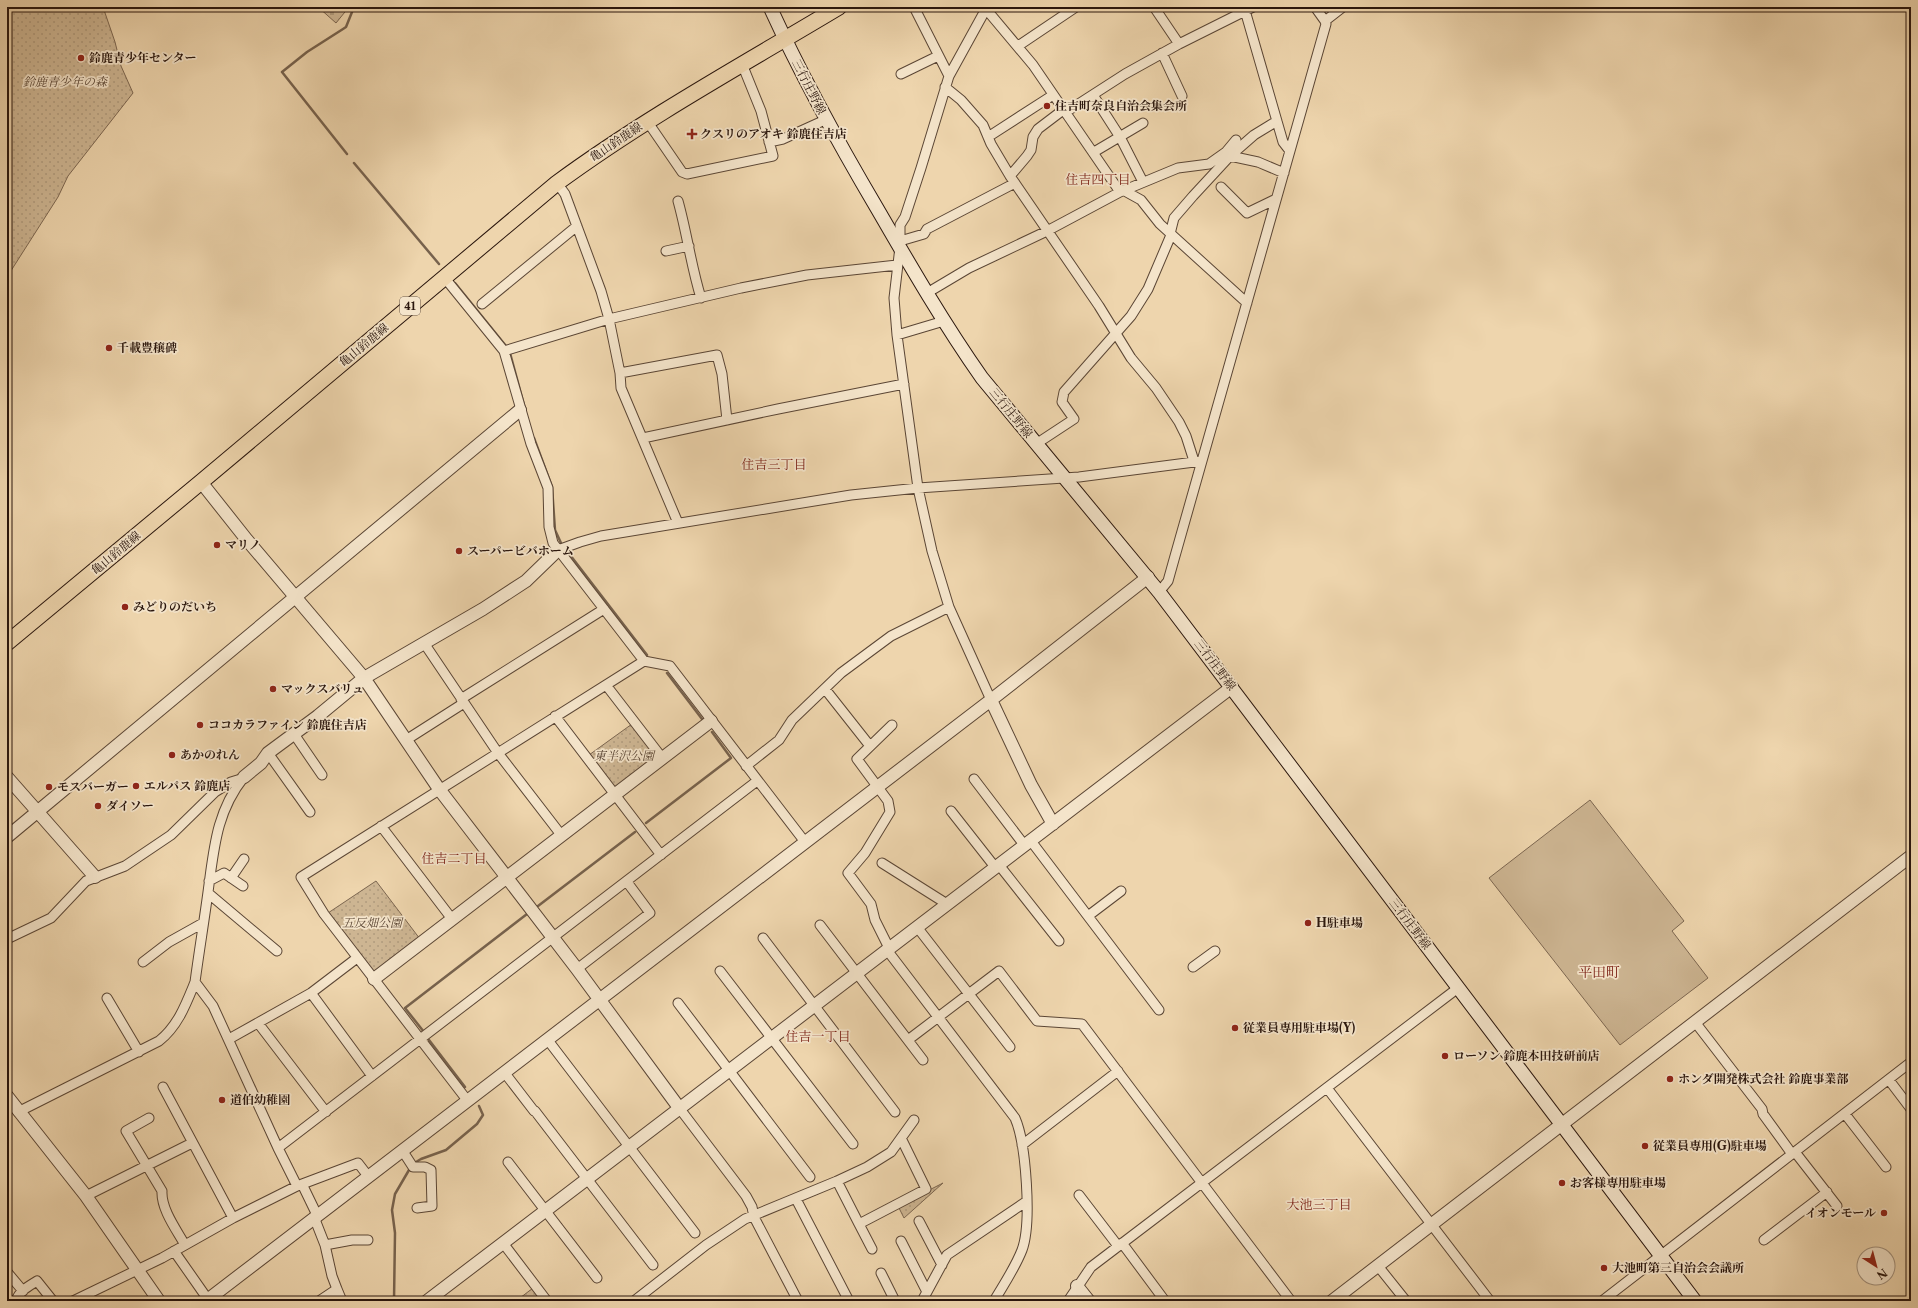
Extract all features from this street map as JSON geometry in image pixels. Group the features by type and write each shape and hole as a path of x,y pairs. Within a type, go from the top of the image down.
{"main road":[{"name":"三行庄野線","path":"770,7 784,40 825,120 900,244 927,293 982,378 1148,577 1695,1301"},
{"name":"亀山鈴鹿線","path":"7,643 557,183 602,150 647,121 839,7"}],"street":[{"path":"914,7 949,76"},
{"path":"1018,46 1076,7"},
{"path":"1154,7 1179,44"},
{"path":"1159,592 1168,582 1198,461 1247,303 1326,24 1315,7"},
{"path":"1325,21 1343,7"},
{"path":"1053,824 1031,785 949,607 932,551 918,488 894,298 900,244 900,225 905,217 949,76 986,8 1018,46 1122,191 1141,200 1160,224 1247,303"},
{"path":"900,244 924,234 927,229 1013,179 1031,150 1033,137 1038,129 1065,111 1162,53 1247,8 1283,142 1290,151"},
{"path":"1162,53 1182,96"},
{"path":"901,74 938,56"},
{"path":"647,121 682,172 687,174 773,156 761,111 742,64"},
{"path":"945,87 961,100 983,125 988,137 1013,179 1047,231 1098,306 1115,334 1179,422 1198,461"},
{"path":"988,137 1053,95"},
{"path":"1093,95 1120,137 1143,182"},
{"path":"769,142 783,139 825,120"},
{"path":"927,293 969,268 1047,231 1122,191 1178,168 1209,164 1228,154 1254,135 1277,121"},
{"path":"1094,152 1143,123"},
{"path":"1036,444 1074,419 1062,402 1064,392 1131,316 1145,294 1171,234 1174,218 1228,154 1236,140"},
{"path":"1228,154 1258,162 1284,173"},
{"path":"557,183 565,194 601,291 609,319 620,373 621,388 678,522"},
{"path":"1221,188 1247,213 1276,199"},
{"path":"678,201 689,246 690,262 701,298"},
{"path":"482,304 577,226"},
{"path":"666,251 689,246"},
{"path":"504,351 609,319 701,298 807,275 897,265"},
{"path":"444,278 504,351 520,410 548,488 549,527 553,543 644,661 670,666 805,842"},
{"path":"898,335 944,320"},
{"path":"620,373 717,355 722,374 727,420"},
{"path":"643,438 904,384"},
{"path":"7,837 38,813 520,410"},
{"path":"12,1114 139,1052 159,1041 171,1032 187,1002 195,982 209,881 220,822 232,792 244,778 261,763 268,753 364,678 483,609 526,581 558,550 601,536 678,522 851,495 918,488 1065,478 1198,461"},
{"path":"201,482 247,540 364,678 439,789 577,969 746,1196 752,1207 754,1217 798,1301"},
{"path":"174,1251 208,1300 467,1100 991,700 1148,577"},
{"path":"746,766 779,740 792,720 841,673 891,636 949,607"},
{"path":"406,740 604,608"},
{"path":"424,643 498,753 562,836"},
{"path":"467,1100 322,912 301,878 439,789 644,661"},
{"path":"606,685 663,759"},
{"path":"427,1301 1232,687"},
{"path":"825,689 870,746"},
{"path":"555,716 661,855"},
{"path":"374,979 711,721"},
{"path":"892,725 857,759 888,801 890,812 866,853 848,873 871,904 875,920 888,949 1014,1118 1022,1137 1027,1201 1027,1228 1022,1249 994,1301"},
{"path":"294,734 322,775"},
{"path":"268,753 310,812"},
{"path":"7,777 95,878"},
{"path":"7,939 51,918 86,881 125,866 171,834 215,792 231,782 244,778"},
{"path":"974,779 1088,916 1159,1010"},
{"path":"278,1148 421,1040 757,781"},
{"path":"951,811 1059,941"},
{"path":"381,826 452,919"},
{"path":"1332,1301 1563,1125 1911,856"},
{"path":"231,878 244,859"},
{"path":"882,863 947,904"},
{"path":"209,881 224,873 243,886"},
{"path":"577,969 650,913 627,882"},
{"path":"1088,916 1121,891"},
{"path":"208,893 277,951"},
{"path":"143,962 169,942 203,923"},
{"path":"820,925 923,1060"},
{"path":"917,927 1010,1048"},
{"path":"763,938 894,1112"},
{"path":"1193,967 1215,951"},
{"path":"229,1039 311,993 358,958"},
{"path":"720,971 853,1144"},
{"path":"908,1040 999,971 1037,1021 1082,1024 1201,1184 1291,1301"},
{"path":"195,982 213,1006 278,1148 316,1216 325,1244 332,1276 342,1301"},
{"path":"1068,1301 1091,1266 1458,988"},
{"path":"311,993 372,1076"},
{"path":"107,998 139,1052"},
{"path":"678,1003 810,1176"},
{"path":"1695,1022 1762,1109 1762,1114 1838,1206"},
{"path":"258,1023 326,1112"},
{"path":"547,1040 695,1233"},
{"path":"1602,1301 1911,1062"},
{"path":"1022,1145 1118,1071"},
{"path":"504,1072 653,1265"},
{"path":"1889,1080 1911,1109"},
{"path":"164,1087 192,1143 233,1218"},
{"path":"1327,1088 1431,1226 1490,1301"},
{"path":"7,1096 12,1114 86,1196 159,1301"},
{"path":"1845,1114 1886,1167"},
{"path":"149,1118 126,1131 162,1191 162,1198 168,1214 185,1245"},
{"path":"634,1301 706,1245 745,1220 868,1167 891,1152 914,1120"},
{"path":"859,1224 926,1189 901,1138"},
{"path":"86,1196 192,1143"},
{"path":"402,1150 413,1168 425,1167 431,1170 432,1206 417,1208"},
{"path":"508,1162 597,1278"},
{"path":"73,1301 174,1251 233,1218 299,1185 358,1163 368,1176"},
{"path":"837,1181 872,1249"},
{"path":"1764,1240 1827,1192"},
{"path":"1079,1195 1165,1301"},
{"path":"796,1199 848,1301"},
{"path":"922,1301 947,1255 1027,1201"},
{"path":"919,1221 942,1265"},
{"path":"325,1244 352,1240 368,1240"},
{"path":"901,1241 927,1292"},
{"path":"503,1242 547,1301"},
{"path":"1378,1266 1406,1301"},
{"path":"7,1272 22,1291"},
{"path":"881,1273 895,1301"},
{"path":"16,1301 22,1291 37,1281 53,1301"},
{"path":"1077,1286 1089,1301"},
{"path":"319,1301 337,1289"}],"green space":[{"name":"鈴鹿青少年の森","path":"7,7 103,7 115,42 121,66 133,93 68,176 58,197 7,277"},
{"path":"318,7 349,7 336,23"},
{"name":"東半沢公園","path":"632,724 656,755 654,760 618,787 613,786 589,755"},
{"path":"1590,800 1684,921 1672,931 1708,978 1620,1045 1489,878"},
{"name":"五反畑公園","path":"376,881 420,939 373,972 328,913"},
{"path":"943,1183 904,1218 898,1206"},
{"path":"533,1288 544,1301 516,1301"}],"waterway":[{"path":"347,154 282,72 307,52 346,27 354,7"},
{"path":"354,163 439,264"},
{"path":"455,283 506,346"},
{"path":"510,353 524,405"},
{"path":"534,438 552,487 555,530 561,543"},
{"path":"567,551 647,655"},
{"path":"667,673 702,719"},
{"path":"646,823 731,758 712,732"},
{"path":"538,906 635,832"},
{"path":"424,1032 405,1008 527,914"},
{"path":"429,1040 465,1087"},
{"path":"416,1162 446,1150 477,1124 483,1115 479,1106"},
{"path":"394,1301 395,1233 392,1210 395,1194 409,1170"}],"place":[{"name":"鈴鹿青少年センター","path":"81,58"},
{"name":"住吉町奈良自治会集会所","path":"1047,106"},
{"name":"クスリのアオキ 鈴鹿住吉店","path":"692,134"},
{"name":"千載豊穣碑","path":"109,348"},
{"name":"マリノ","path":"217,545"},
{"name":"スーパービバホーム","path":"459,551"},
{"name":"みどりのだいち","path":"125,607"},
{"name":"マックスバリュ","path":"273,689"},
{"name":"ココカラファイン 鈴鹿住吉店","path":"200,725"},
{"name":"あかのれん","path":"172,755"},
{"name":"エルパス 鈴鹿店","path":"136,786"},
{"name":"モスバーガー","path":"49,787"},
{"name":"ダイソー","path":"98,806"},
{"name":"H駐車場","path":"1308,923"},
{"name":"従業員専用駐車場(Y)","path":"1235,1028"},
{"name":"ローソン 鈴鹿本田技研前店","path":"1445,1056"},
{"name":"ホンダ開発株式会社 鈴鹿事業部","path":"1670,1079"},
{"name":"道伯幼稚園","path":"222,1100"},
{"name":"従業員専用(G)駐車場","path":"1645,1146"},
{"name":"お客様専用駐車場","path":"1562,1183"},
{"name":"イオンモール","path":"1884,1213"},
{"name":"大池町第三自治会会議所","path":"1604,1268"}],"district":[{"name":"住吉四丁目","path":"1098,179"},
{"name":"住吉三丁目","path":"774,464"},
{"name":"住吉二丁目","path":"454,858"},
{"name":"平田町","path":"1599,972"},
{"name":"住吉一丁目","path":"818,1036"},
{"name":"大池三丁目","path":"1319,1204"}]}
